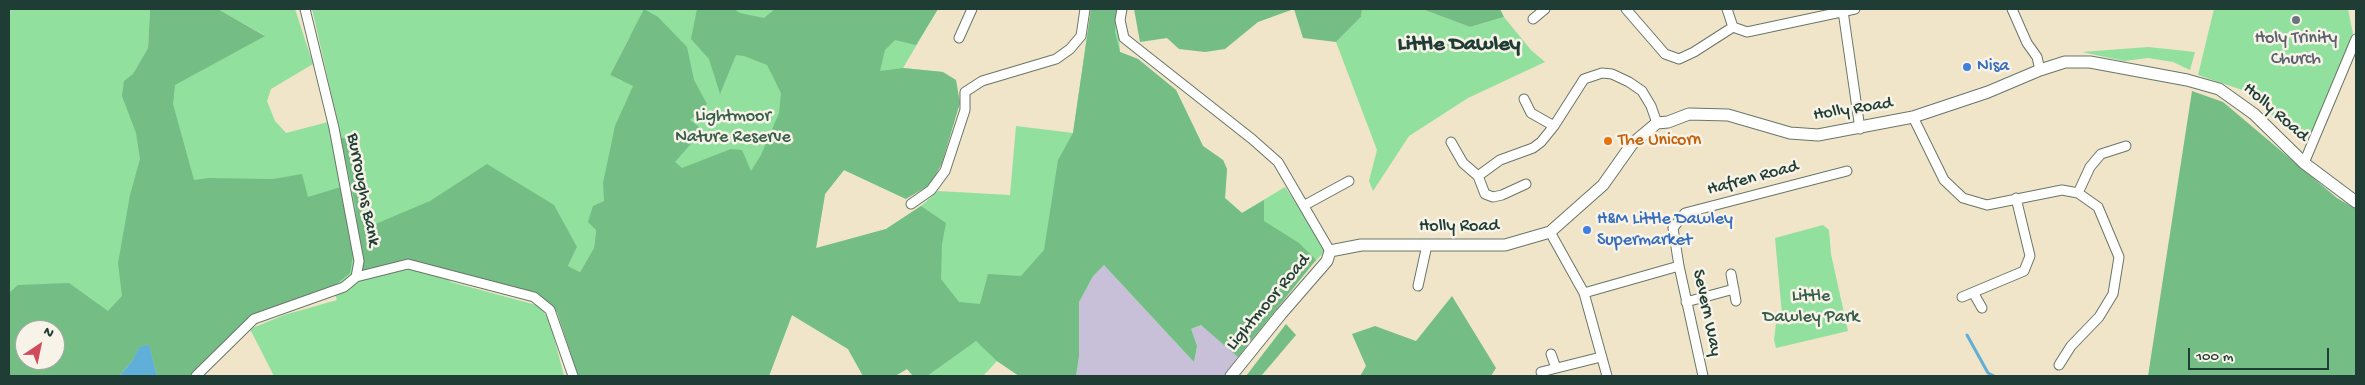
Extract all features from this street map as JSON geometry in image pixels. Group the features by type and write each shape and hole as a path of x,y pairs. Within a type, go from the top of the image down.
{"street":[{"name":"Burroughs Bank","path":"305,9 334,128 359,261 356,277"},
{"path":"959,38 972,9"},
{"path":"911,204 932,190 945,171 965,110 965,92 982,81 1056,59 1070,49 1081,36 1085,9"},
{"path":"1122,9 1120,20 1124,38 1252,139 1278,162 1305,205 1330,251"},
{"path":"1533,19 1545,9"},
{"path":"1626,9 1665,54 1678,59 1694,52 1733,27"},
{"path":"1727,9 1733,27"},
{"path":"1733,27 1747,32 1855,9"},
{"path":"2012,9 2027,43 2037,57 2040,70"},
{"path":"1843,11 1860,129"},
{"path":"2304,162 2356,39"},
{"name":"Holly Road","path":"1330,251 1361,245 1505,245 1550,232 1602,185 1632,144 1657,123 1668,122 1689,114 1728,115 1790,133 1818,135 1860,129 1914,117 1988,92 2040,70 2065,62 2090,62 2179,78 2219,89 2254,114 2304,162 2356,202"},
{"path":"1478,176 1500,160 1533,148 1554,126 1584,79 1602,74 1612,74 1642,91 1651,106 1657,123"},
{"path":"1524,99 1531,113 1554,126"},
{"path":"1914,117 1944,180 1962,198 1987,205 2062,190 2078,193 2098,207 2119,257 2113,294 2099,317 2071,346 2059,365"},
{"path":"1451,142 1462,163 1478,176 1485,194 1493,197 1502,195 1526,184"},
{"path":"2078,193 2090,167 2101,154 2126,146"},
{"name":"Hafren Road","path":"1673,228 1685,213 1847,171"},
{"path":"1305,205 1349,181"},
{"path":"1962,297 1974,294 2024,272 2030,256 2016,198"},
{"name":"Severn Way","path":"1673,228 1678,266 1703,376"},
{"path":"1550,232 1584,293 1607,376"},
{"path":"1418,286 1427,245"},
{"name":"Lightmoor Road","path":"1231,376 1327,261 1330,251"},
{"path":"196,376 254,319 344,287 356,277 408,264 534,297 550,310 573,376"},
{"path":"1584,293 1678,266"},
{"path":"1730,274 1736,301"},
{"path":"1686,302 1734,289"},
{"path":"1974,294 1982,308"},
{"path":"1552,354 1556,368"},
{"path":"1540,372 1601,357"}],"shaded area":[{"path":"1104,265 1194,362 1197,346 1191,329 1202,325 1226,345 1238,357 1224,376 1076,376 1079,356 1079,302 1093,276"}],"green space":[{"name":"Lightmoor Nature Reserve","path":"9,9 150,9 148,48 134,73 264,35 218,9 295,9 313,64 271,89 267,101 275,121 286,133 328,122 332,140 340,132 312,9 938,9 903,68 943,72 942,163 906,199 844,170 825,194 816,249 886,229 921,206 938,191 1010,195 1016,126 1073,133 1091,9 1117,9 1120,52 1138,59 1176,90 1203,146 1223,160 1227,169 1225,198 1242,213 1285,187 1327,249 1278,300 1238,357 1202,325 1191,328 1197,346 1194,362 1104,265 1093,276 1079,302 1079,356 1076,376 1019,376 997,361 983,376 913,376 907,369 895,376 863,376 848,349 792,315 769,376 581,376 557,312 533,292 477,270 437,270 451,282 540,306 550,322 564,376 274,376 250,329 284,315 337,300 332,287 254,314 190,376 157,376 149,346 115,376 9,376","holes":["631,34 622,80 610,75","596,230 597,275 552,285 577,247 568,266 580,272 594,248"]},
{"path":"150,9 218,9 265,36 175,85 173,104 194,180 209,178 273,179 302,174 308,197 341,187 353,255 350,273 333,287 254,314 190,376 157,376 149,346 139,347 133,360 120,375 9,376 9,293 18,285 69,283 108,311 122,296 118,263 130,195 140,159 136,133 122,96 124,81 133,74 148,48"},
{"name":"Lightmoor Nature Reserve","path":"644,9 658,17 687,47 694,80 707,104 690,120 703,130 675,162 682,168 731,149 742,150 751,171 761,155 779,113 781,93 767,65 744,56 736,55 720,94 709,59 691,39 697,9 734,9 740,13 764,18 775,9 938,9 916,45 895,40 885,50 880,71 903,68 943,72 956,80 960,103 942,163 931,184 906,199 844,170 825,194 816,248 886,229 921,206 946,223 942,244 941,279 959,302 980,304 988,274 1021,276 1044,250 1058,160 1073,133 1091,9 1116,9 1115,32 1120,52 1138,59 1176,90 1203,146 1223,160 1227,169 1225,198 1242,213 1264,200 1264,221 1299,243 1316,260 1238,357 1201,325 1191,329 1197,346 1194,362 1104,265 1093,276 1079,302 1079,356 1076,376 1019,376 997,361 976,341 927,376 913,376 907,369 895,376 863,376 848,349 792,315 769,376 578,376 557,312 532,292 406,260 363,271 355,205 341,138 353,138 363,213 373,225 430,201 487,164 554,205 577,247 568,266 580,272 594,248 596,230 588,222 593,206 604,201 603,183 615,126 633,86 610,75"},
{"path":"1134,9 1294,9 1258,22 1225,49 1205,52 1179,49 1167,38 1140,42"},
{"path":"1294,9 1362,9 1361,17 1336,42 1303,38"},
{"path":"1362,9 1422,9 1470,27 1504,17 1531,50 1545,62 1468,98 1409,136 1373,191 1369,181 1377,150 1336,42 1361,17"},
{"path":"1422,9 1500,9 1504,17 1470,27"},
{"path":"2214,9 2348,9 2353,34 2313,135 2302,139 2277,121 2254,94 2198,75"},
{"path":"2148,47 2195,52 2190,70 2173,62 2148,58 2124,61 2082,52"},
{"path":"2192,91 2223,102 2337,198 2356,209 2356,376 2148,376"},
{"name":"Little Dawley Park","path":"1823,225 1829,230 1831,254 1848,331 1776,348 1774,340 1776,323 1783,325 1775,238"},
{"path":"1452,296 1496,368 1491,376 1360,376 1366,366 1352,334 1375,326 1416,341"},
{"path":"1286,324 1296,335 1263,376 1246,376"}],"water":[{"path":"149,345 157,376 115,376 120,375 133,360 139,347"}],"waterway":[{"path":"1967,335 1988,373 1994,376"}],"place":[{"name":"Holy Trinity Church","path":"2296,20"},
{"name":"Nisa","path":"1967,67"},
{"name":"The Unicorn","path":"1608,141"},
{"name":"H&M Little Dawley Supermarket","path":"1587,230"}],"district":[{"name":"Little Dawley","path":"1459,46"}]}
